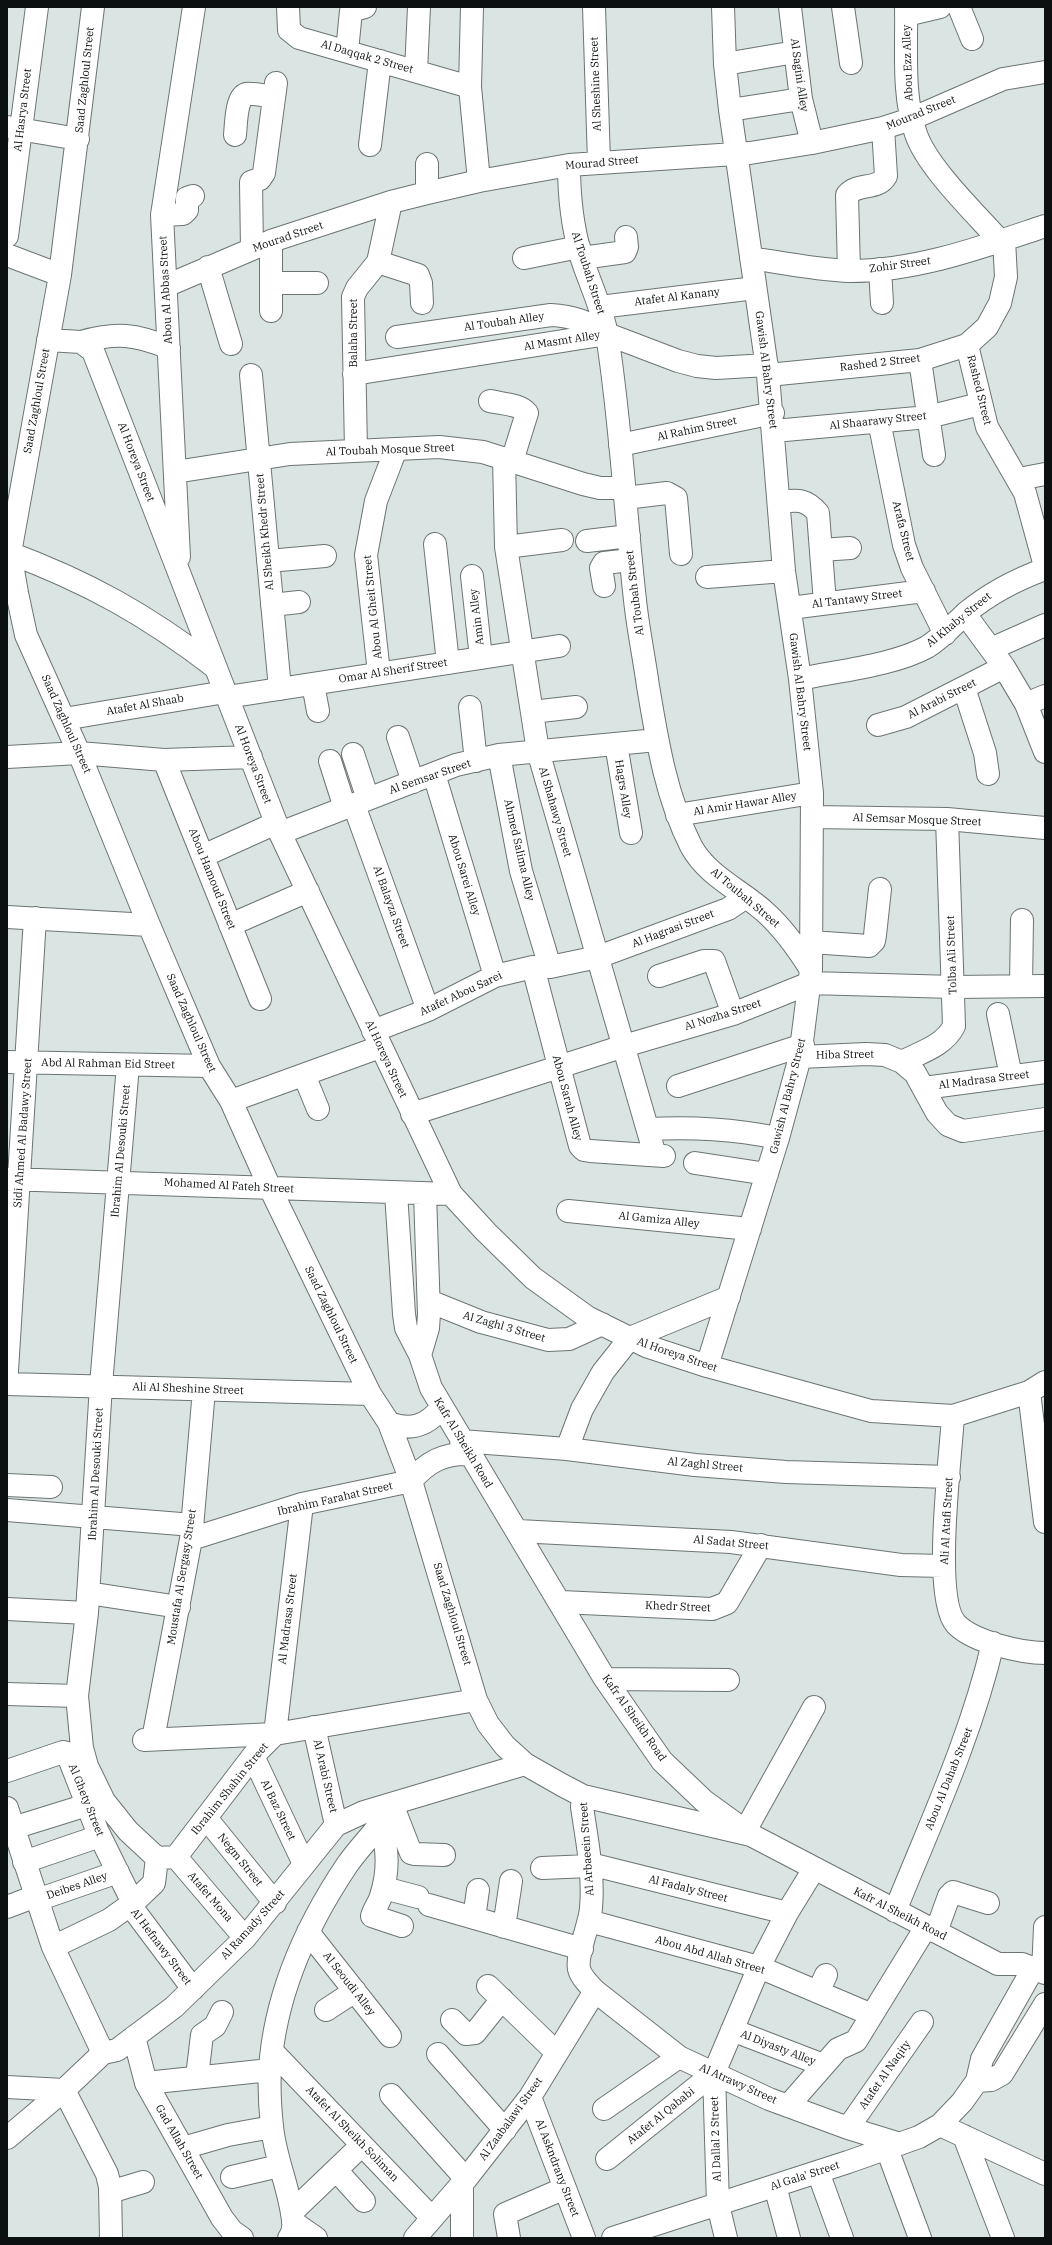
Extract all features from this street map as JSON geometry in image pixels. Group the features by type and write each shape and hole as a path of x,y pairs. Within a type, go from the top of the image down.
{"street":[{"name":"Al Hasrya Street","path":"7,236 14,128 37,7"},
{"name":"Saad Zaghloul Street","path":"93,7 78,139 60,275 9,553 16,635 64,719 209,1066 230,1101 270,1188 370,1394 389,1423 411,1481 476,1700 488,1724 504,1746 525,1764 583,1796 748,1833"},
{"name":"Abou Al Abbas Street","path":"180,575 162,215 194,7"},
{"name":"Al Daqqak 2 Street","path":"288,7 289,30 293,35 470,87"},
{"path":"347,52 352,11 354,9 363,9 365,7"},
{"path":"416,71 419,7"},
{"path":"472,7 470,87 479,181"},
{"name":"Al Sheshine Street","path":"594,7 599,162"},
{"name":"Gawish Al Bahry Street","path":"707,1366 778,1138 801,1051 811,977 812,942 812,793 800,679 784,571 768,370 730,110 725,64 723,7"},
{"name":"Al Sagini Alley","path":"790,7 801,99 812,143"},
{"path":"843,7 851,63"},
{"path":"906,11 940,7"},
{"path":"959,7 972,39"},
{"name":"Abou Ezz Alley","path":"906,11 907,73 911,119 923,150 933,164 1002,240"},
{"path":"725,64 795,52"},
{"path":"370,145 380,61"},
{"name":"Mourad Street","path":"166,286 262,245 391,202 427,193 479,181 569,165 765,152 812,143 883,128 911,119 1003,79 1045,72"},
{"path":"235,135 238,102 241,97 246,94 275,90 264,173 260,179 251,182 262,245 271,283 271,311"},
{"path":"730,110 801,99"},
{"path":"14,128 78,139"},
{"path":"849,271 847,195 857,188 878,184 886,176 883,128"},
{"path":"427,164 427,193"},
{"name":"Al Toubah Street","path":"569,165 569,197 573,228 580,253 600,307 606,334 620,445 635,602 657,740 677,815 692,848 716,876 746,897 782,930 811,977"},
{"path":"162,215 183,214 187,210 187,198 193,196"},
{"name":"Balaha Street","path":"356,450 353,297 357,288 378,262 391,202"},
{"name":"Zohir Street","path":"751,258 849,271 880,269 921,264 961,254 1045,226"},
{"path":"524,258 580,253 625,252 627,247 626,237"},
{"name":"Rashed 2 Street","path":"768,370 920,360 967,345 987,327 1000,304 1006,277 1002,240"},
{"path":"7,255 60,275"},
{"path":"378,262 418,275 421,283 422,303"},
{"path":"208,267 231,344"},
{"path":"880,269 882,302"},
{"path":"271,283 317,283"},
{"name":"Atafet Al Kanany","path":"600,307 755,288"},
{"name":"Al Toubah Alley","path":"397,337 551,315 571,316 590,323 606,334"},
{"name":"Al Masmt Alley","path":"354,374 606,334 678,361 697,366 768,370"},
{"path":"48,340 81,342 103,336 126,335 148,339 169,348"},
{"name":"Al Horeya Street","path":"81,342 93,351 96,358 278,828 376,1039 451,1194 486,1232 533,1278 587,1317 646,1346 707,1366 872,1411 953,1416 1037,1387"},
{"name":"Rashed Street","path":"967,345 980,404 987,427 998,448 1019,479 1025,492 1045,568"},
{"path":"920,360 934,455"},
{"name":"Al Sheikh Khedr Street","path":"251,375 280,689"},
{"name":"Al Shahawy Street","path":"490,401 518,407 527,413 508,460 506,547 538,751 648,1129 660,1156"},
{"name":"Al Shaarawy Street","path":"773,422 879,421 928,416 980,404"},
{"name":"Arafa Street","path":"879,421 904,544 924,591 945,634"},
{"name":"Al Rahim Street","path":"620,445 773,422"},
{"name":"Al Toubah Mosque Street","path":"175,472 258,458 356,450 461,448 508,460 600,488 625,493 667,493 676,498 681,554"},
{"name":"Abou Al Gheit Street","path":"379,673 366,555 376,500 396,449"},
{"path":"1019,479 1045,474"},
{"path":"779,502 799,500 810,504 818,513 825,603"},
{"path":"587,541 629,536"},
{"path":"506,547 562,540"},
{"path":"435,544 448,663"},
{"path":"821,550 850,548"},
{"path":"9,553 55,570 125,605 178,639 216,668"},
{"path":"268,561 325,556"},
{"path":"604,586 602,565 607,562 631,560"},
{"name":"Al Khaby Street","path":"800,679 908,656 928,647 989,595 1016,579 1045,568"},
{"path":"708,577 784,571"},
{"name":"Amin Alley","path":"472,576 481,658"},
{"name":"Al Tantawy Street","path":"790,608 924,591"},
{"path":"272,605 299,602"},
{"path":"965,614 1004,667 1035,700 1045,752"},
{"path":"991,650 1045,625"},
{"name":"Omar Al Sherif Street","path":"226,694 280,689 560,646"},
{"name":"Al Arabi Street","path":"878,725 906,717 1004,667"},
{"path":"313,684 318,711"},
{"path":"964,688 985,752 988,774"},
{"name":"Atafet Al Shaab","path":"64,719 226,694"},
{"path":"470,707 476,761"},
{"path":"532,712 576,707"},
{"path":"398,737 413,782"},
{"name":"Al Semsar Street","path":"203,856 278,828 356,804 434,774 499,755 657,740"},
{"name":"Hagrs Alley","path":"616,744 631,833"},
{"path":"7,757 79,753 164,760 251,757"},
{"path":"353,754 356,804"},
{"name":"Ahmed Salima Alley","path":"499,755 521,871 542,967"},
{"name":"Abou Hamoud Street","path":"164,760 260,999"},
{"path":"330,761 356,804"},
{"name":"Abou Sarei Alley","path":"434,774 495,976"},
{"name":"Al Amir Hawar Alley","path":"677,815 812,793"},
{"name":"Al Balayza Street","path":"356,804 428,1010"},
{"name":"Al Semsar Mosque Street","path":"813,817 947,819 1045,828"},
{"name":"Tolba Ali Street","path":"902,1062 950,1036 954,1026 954,987 947,819"},
{"path":"812,942 869,946 874,941 880,889"},
{"path":"230,925 308,891"},
{"name":"Al Hagrasi Street","path":"598,957 728,909 746,897"},
{"path":"7,918 35,918 149,925"},
{"name":"Sidi Ahmed Al Badawy Street","path":"7,1371 17,1062 35,918"},
{"path":"1021,986 1022,920"},
{"name":"Atafet Abou Sarei","path":"230,1101 304,1074 376,1039 428,1010 495,976 598,957"},
{"path":"659,976 704,961 714,961 733,1014"},
{"name":"Abou Sarah Alley","path":"542,967 559,1066 580,1146 584,1150 660,1156"},
{"name":"Al Nozha Street","path":"412,1114 559,1066 733,1014 811,977 954,987 1045,986"},
{"path":"998,1014 1011,1076"},
{"name":"Hiba Street","path":"678,1086 801,1051 885,1055 902,1062 915,1073 937,1113 948,1125 964,1131 1045,1119"},
{"name":"Abd Al Rahman Eid Street","path":"17,1062 209,1066"},
{"name":"Ibrahim Al Desouki Street","path":"128,1065 101,1385 94,1516 87,1603 77,1696 82,1748 87,1766 104,1801 128,1832 166,1858"},
{"name":"Al Madrasa Street","path":"924,1088 1045,1072"},
{"path":"304,1074 318,1109"},
{"path":"648,1129 706,1128 736,1130 778,1138"},
{"path":"694,1163 767,1174"},
{"name":"Mohamed Al Fateh Street","path":"13,1179 119,1181 451,1194"},
{"name":"Kafr Al Sheikh Road","path":"396,1193 406,1328 420,1355 431,1388 465,1448 561,1602 605,1679 662,1761 704,1801 748,1833 814,1869 998,1964 1022,1964 1041,1971"},
{"path":"420,1355 428,1328 429,1300 425,1194"},
{"name":"Al Gamiza Alley","path":"568,1211 750,1229"},
{"path":"567,1449 582,1409 603,1372 630,1338 729,1297"},
{"name":"Al Zaghl 3 Street","path":"429,1300 481,1322 548,1340 569,1339 602,1324"},
{"path":"564,1357 579,1335"},
{"name":"Ali Al Sheshine Street","path":"7,1384 101,1385 204,1390 370,1394"},
{"path":"1037,1387 1045,1522"},
{"name":"Moustafa Al Sergasy Street","path":"204,1390 192,1532 179,1607 148,1739 275,1734"},
{"path":"389,1423 400,1427 412,1428 424,1424 434,1418 441,1408"},
{"name":"Ali Al Atafi Street","path":"953,1416 943,1566 951,1616 964,1630 993,1643 1014,1650 1045,1653"},
{"name":"Al Zaghl Street","path":"411,1481 425,1466 442,1456 465,1448 567,1449 695,1465 771,1471 949,1477"},
{"name":"Ibrahim Farahat Street","path":"192,1532 302,1504 411,1481"},
{"path":"7,1485 51,1487"},
{"name":"Al Madrasa Street","path":"275,1734 302,1504"},
{"path":"7,1510 94,1516 192,1532"},
{"name":"Al Sadat Street","path":"518,1532 761,1545 901,1565 943,1566"},
{"name":"Khedr Street","path":"561,1602 712,1609 720,1608 727,1603 761,1545"},
{"path":"7,1609 87,1603 179,1607"},
{"name":"Abou Al Dahab Street","path":"895,1911 968,1732 982,1688 993,1643"},
{"path":"605,1679 728,1680"},
{"path":"7,1694 77,1696"},
{"name":"Ibrahim Shahin Street","path":"166,1858 206,1818 252,1756 275,1734 476,1700"},
{"path":"748,1833 814,1707"},
{"name":"Al Arabi Street","path":"314,1727 336,1825"},
{"name":"Al Ghety Street","path":"7,1771 66,1753 100,1836 118,1872 131,1904"},
{"name":"Al Baz Street","path":"252,1756 304,1864"},
{"name":"Al Ramady Street","path":"7,2138 64,2090 103,2053 117,2050 174,2007 245,1938 275,1903 336,1825 350,1817 525,1764"},
{"name":"Al Arbaeein Street","path":"583,1796 582,1807 590,1865 591,1910 579,1968 585,1980 595,1991"},
{"path":"87,1804 10,1826 53,1947 103,2053"},
{"path":"316,2238 291,2224 272,2127 271,2060 282,1995 308,1932 348,1864 381,1824 392,1804"},
{"path":"392,1804 410,1852 415,1854 444,1854"},
{"name":"Negm Street","path":"206,1818 275,1903"},
{"path":"381,1824 388,1855 384,1888 372,1917 402,1926"},
{"path":"24,1862 100,1836"},
{"path":"53,1947 109,1920 131,1904 154,1883 166,1858"},
{"name":"Atafet Mona","path":"166,1858 245,1938"},
{"name":"Al Fadaly Street","path":"542,1868 590,1865 787,1913"},
{"path":"714,2073 759,1967 787,1913 814,1869"},
{"name":"Deibes Alley","path":"7,1907 118,1872"},
{"path":"504,1927 511,1881"},
{"path":"384,1888 474,1918 582,1949"},
{"path":"474,1918 478,1890"},
{"path":"788,2106 838,2048 856,2041 872,2015 931,1930 949,1896 953,1892 988,1903"},
{"name":"Al Hefnawy Street","path":"131,1904 192,1989"},
{"name":"Abou Abd Allah Street","path":"589,1921 822,1983 872,2015"},
{"path":"1041,1971 1045,1927"},
{"name":"Al Seoudi Alley","path":"308,1932 390,2036"},
{"path":"977,2081 990,2080 1002,2074 1044,2007 1020,1994 1006,1981 998,1964"},
{"name":"Al Gala' Street","path":"618,2237 653,2232 718,2205 919,2137 940,2125 962,2102 977,2081 982,2059 1020,1994 1041,1971"},
{"path":"326,2010 355,1991"},
{"name":"Al Zaabalawi Street","path":"416,2238 464,2181 530,2097 595,1991"},
{"name":"Al Atrawy Street","path":"595,1991 679,2057 788,2106 893,2146"},
{"path":"452,2020 466,2034 472,2034 477,2031 495,1992 557,2053"},
{"path":"197,2077 202,2035 215,2026 222,2012"},
{"name":"Atafet Al Naqity","path":"848,2128 922,2022"},
{"name":"Al Diyasty Alley","path":"732,2030 823,2065"},
{"name":"Gad Allah Street","path":"134,2037 146,2083 225,2222 232,2231 242,2238"},
{"path":"438,2054 505,2130"},
{"path":"604,2109 679,2057"},
{"path":"146,2083 197,2077 271,2060"},
{"name":"Atafet Al Sheikh Soliman","path":"271,2060 362,2139 432,2218"},
{"name":"Atafet Al Qababi","path":"608,2159 714,2073"},
{"name":"Al Dallal 2 Street","path":"714,2073 718,2205 726,2238"},
{"path":"7,2087 64,2090 102,2162 110,2192 111,2238"},
{"path":"391,2095 464,2181 462,2238"},
{"name":"Al Askndrany Street","path":"530,2097 584,2238"},
{"path":"940,2125 1045,2174"},
{"path":"183,2148 228,2135 272,2127"},
{"path":"964,2136 1003,2238"},
{"path":"291,2224 362,2139"},
{"path":"893,2146 920,2238"},
{"path":"232,2177 279,2166"},
{"path":"336,2170 364,2201"},
{"path":"818,2172 842,2238"},
{"path":"110,2192 143,2182"},
{"path":"775,2186 789,2238"},
{"path":"509,2238 506,2214 565,2188"}]}
